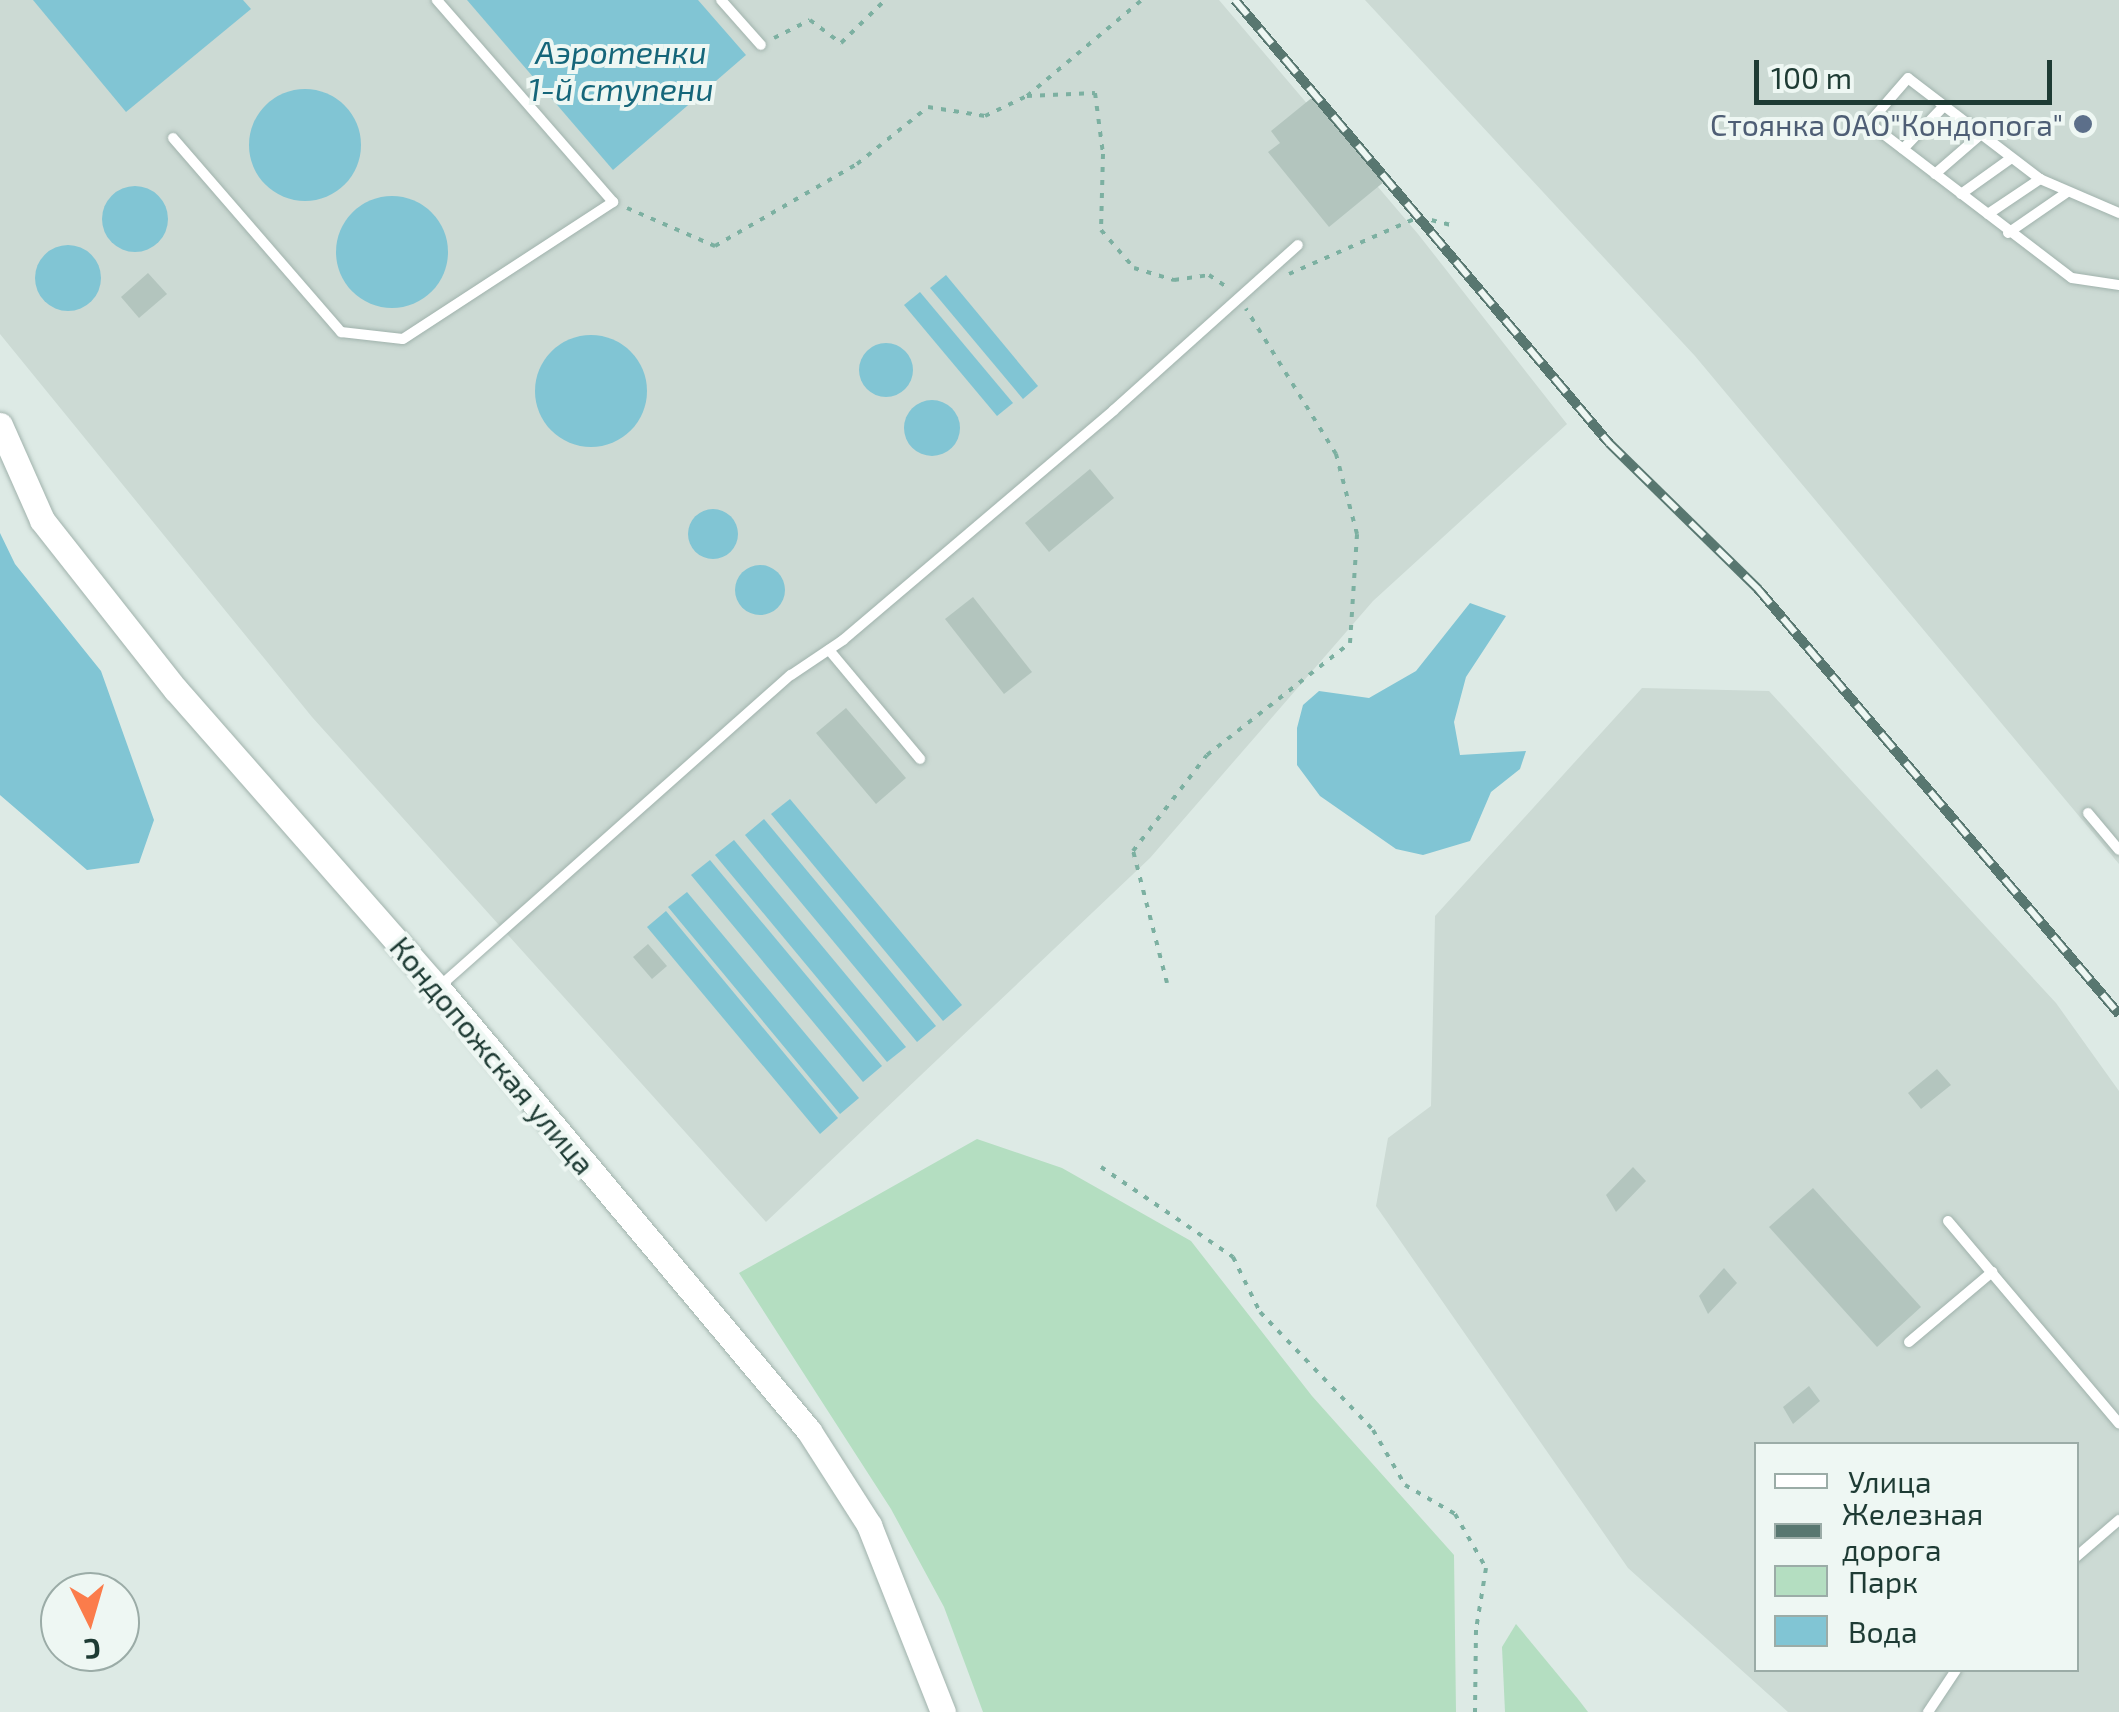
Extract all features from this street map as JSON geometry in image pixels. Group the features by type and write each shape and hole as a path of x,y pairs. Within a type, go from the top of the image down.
{"street":[{"name":"Кондопожская улица","path":"0,425 54,536 176,690 438,988 810,1432 869,1525 943,1712"}],"lane":[{"path":"173,138 340,332 403,340 613,202 438,0"},
{"path":"720,0 761,45"},
{"path":"2119,213 2066,193 2040,178 1908,78 1869,123 2008,233 2072,278 2119,285"},
{"path":"1903,149 1944,106"},
{"path":"1935,174 1980,135"},
{"path":"1961,194 2010,158"},
{"path":"1988,214 2040,178"},
{"path":"2008,233 2066,193"},
{"path":"438,988 792,675 829,650 1114,410 1298,244"},
{"path":"829,650 920,759"},
{"path":"2088,813 2119,850"},
{"path":"1948,1221 2119,1423"},
{"path":"1909,1342 1992,1272"},
{"path":"2079,1555 2119,1520"},
{"path":"1928,1712 1955,1672"}],"path":[{"path":"761,45 810,20 841,43 885,0"},
{"path":"613,202 715,246 856,164 928,107 985,116 1027,96 1142,0"},
{"path":"1027,96 1095,93 1101,230 1134,268 1174,280 1209,275 1239,296 1336,454 1357,534 1350,644 1207,755 1133,850 1167,984"},
{"path":"1275,280 1420,216 1454,226"},
{"path":"1101,1166 1233,1257 1260,1312 1373,1430 1406,1485 1455,1514 1486,1568 1476,1630 1475,1712"}],"shaded area":[{"path":"0,0 1219,0 1418,234 1567,424 1373,601 1150,858 766,1222 312,717 0,334"},
{"path":"1365,0 2119,0 2119,864 1695,356"},
{"path":"1642,688 1769,691 2056,1003 2119,1091 2119,1712 1788,1712 1628,1568 1376,1206 1388,1138 1431,1106 1435,916"}],"green space":[{"path":"977,1139 1062,1168 1191,1241 1312,1396 1454,1555 1456,1712 983,1712 944,1607 891,1509 739,1273"},
{"path":"1516,1624 1588,1712 1505,1712 1502,1647"}],"water":[{"path":"33,0 243,0 251,9 126,112"},
{"name":"Аэротенки 1-й ступени","path":"467,0 698,0 746,55 613,170"},
{"path":"305,89 326,93 345,105 357,124 361,145 357,166 345,185 326,197 305,201 284,197 265,185 253,166 249,145 253,124 265,105 284,93"},
{"path":"135,186 148,188 158,196 166,206 166,232 158,242 148,250 135,252 122,250 112,242 104,232 102,219 104,206 112,196 122,188"},
{"path":"392,196 413,200 432,212 444,231 448,252 444,273 432,292 413,304 392,308 371,304 352,292 340,273 336,252 340,231 352,212 371,200"},
{"path":"68,245 81,247 91,255 99,265 99,291 91,301 81,309 68,311 55,309 45,301 37,291 35,278 37,265 45,255 55,247"},
{"path":"946,275 1038,386 1023,399 930,288"},
{"path":"920,292 1013,403 997,416 904,305"},
{"path":"591,335 612,339 631,351 643,370 647,391 643,412 631,431 612,443 591,447 570,443 551,431 539,412 535,391 539,370 551,351 570,339"},
{"path":"886,343 905,351 913,370 905,389 886,397 867,389 859,370 867,351"},
{"path":"932,400 952,408 960,428 952,448 932,456 912,448 904,428 912,408"},
{"path":"713,509 731,516 738,534 731,552 713,559 695,552 688,534 695,516"},
{"path":"0,533 15,564 101,671 154,820 139,863 87,870 0,795"},
{"path":"760,565 777,573 785,590 777,607 760,615 743,607 735,590 743,573"},
{"path":"1470,603 1506,616 1466,677 1454,722 1460,755 1526,751 1520,769 1491,792 1470,841 1423,855 1396,849 1320,796 1297,765 1297,728 1303,705 1319,691 1369,698 1416,671"},
{"path":"790,799 962,1005 943,1021 771,814"},
{"path":"764,819 936,1026 917,1042 745,835"},
{"path":"734,840 906,1047 887,1062 715,855"},
{"path":"710,860 882,1066 863,1082 691,875"},
{"path":"687,892 859,1098 840,1114 668,907"},
{"path":"666,911 838,1118 820,1134 647,927"}],"building":[{"path":"1314,96 1385,181 1329,227 1268,152 1280,143 1271,131"},
{"path":"148,273 167,294 139,318 121,297"},
{"path":"1090,469 1114,498 1049,552 1025,523"},
{"path":"973,597 1032,672 1004,694 945,619"},
{"path":"846,708 906,778 876,804 816,733"},
{"path":"648,944 667,966 652,979 633,957"},
{"path":"1937,1069 1951,1085 1921,1109 1908,1093"},
{"path":"1633,1167 1646,1181 1616,1212 1606,1195"},
{"path":"1813,1188 1921,1307 1877,1347 1769,1227"},
{"path":"1724,1268 1737,1283 1708,1314 1699,1296"},
{"path":"1809,1386 1820,1401 1793,1424 1783,1407"}],"railway":[{"path":"1235,0 1609,443 1758,589 2119,1014"}],"place":[{"name":"Стоянка ОАО\"Кондопога\"","path":"2083,124"}]}
